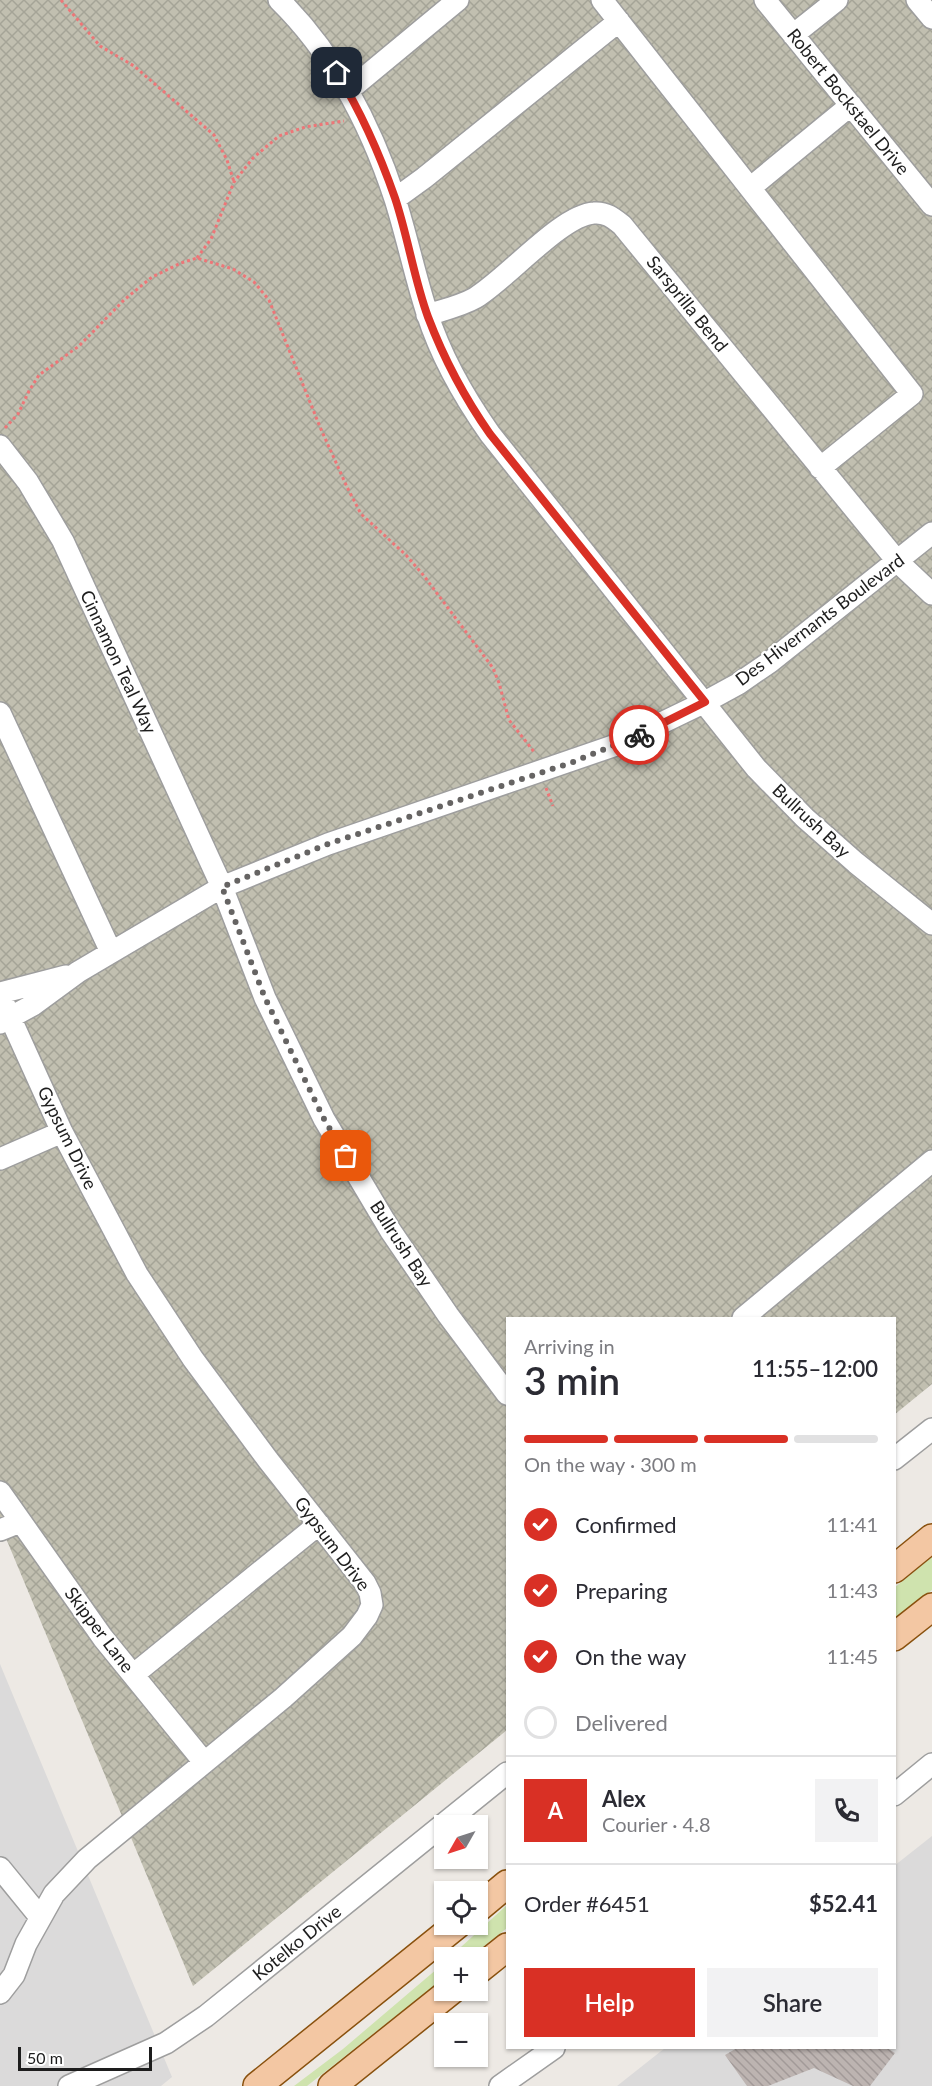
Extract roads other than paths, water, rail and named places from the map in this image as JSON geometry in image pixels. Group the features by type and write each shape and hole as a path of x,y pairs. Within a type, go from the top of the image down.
{"main road":[{"path":"896,1567 932,1538"},
{"path":"896,1635 932,1607"},
{"path":"488,1900 506,1885"},
{"path":"257,2086 444,1935"},
{"path":"488,1962 506,1948"},
{"path":"332,2086 438,2001"}],"street":[{"name":"Bullrush Bay","path":"279,0 326,56 348,91 370,137 395,199 427,315 447,363 469,404 490,434 756,768 805,818 856,863 932,924"},
{"path":"348,91 458,0"},
{"path":"602,0 912,394 820,468"},
{"name":"Robert Bockstael Drive","path":"765,0 932,205"},
{"path":"793,35 837,0"},
{"path":"917,0 932,18"},
{"path":"395,199 619,21"},
{"path":"750,188 851,105"},
{"name":"Sarsprilla Bend","path":"427,315 474,298 580,215 596,212 609,214 622,225 898,562 932,594"},
{"name":"Cinnamon Teal Way","path":"2,438 63,541 222,887"},
{"name":"Des Hivernants Boulevard","path":"5,1020 33,1005 78,972 222,887 328,844 616,745 705,702 738,684 770,662 932,533"},
{"path":"0,713 111,952"},
{"name":"Bullrush Bay","path":"222,887 265,998 324,1119 390,1230 448,1315 506,1393"},
{"name":"Des Hivernants Boulevard","path":"0,994 78,972"},
{"path":"0,994 5,1020"},
{"name":"Gypsum Drive","path":"0,1993 14,1975 26,1944 54,1894 87,1859 283,1698 352,1636 368,1616 372,1605 365,1583 193,1359 137,1274 5,1020"},
{"path":"0,1159 62,1132"},
{"path":"744,1317 932,1161"},
{"path":"896,1458 932,1429"},
{"name":"Skipper Lane","path":"0,1492 103,1638 204,1762"},
{"path":"0,1530 20,1522"},
{"path":"133,1675 319,1524"},
{"path":"896,1793 932,1764"},
{"name":"Kotelko Drive","path":"69,2086 166,2043 206,2016 506,1774"},
{"path":"0,1868 40,1917"},
{"path":"500,2086 553,2049"}]}
